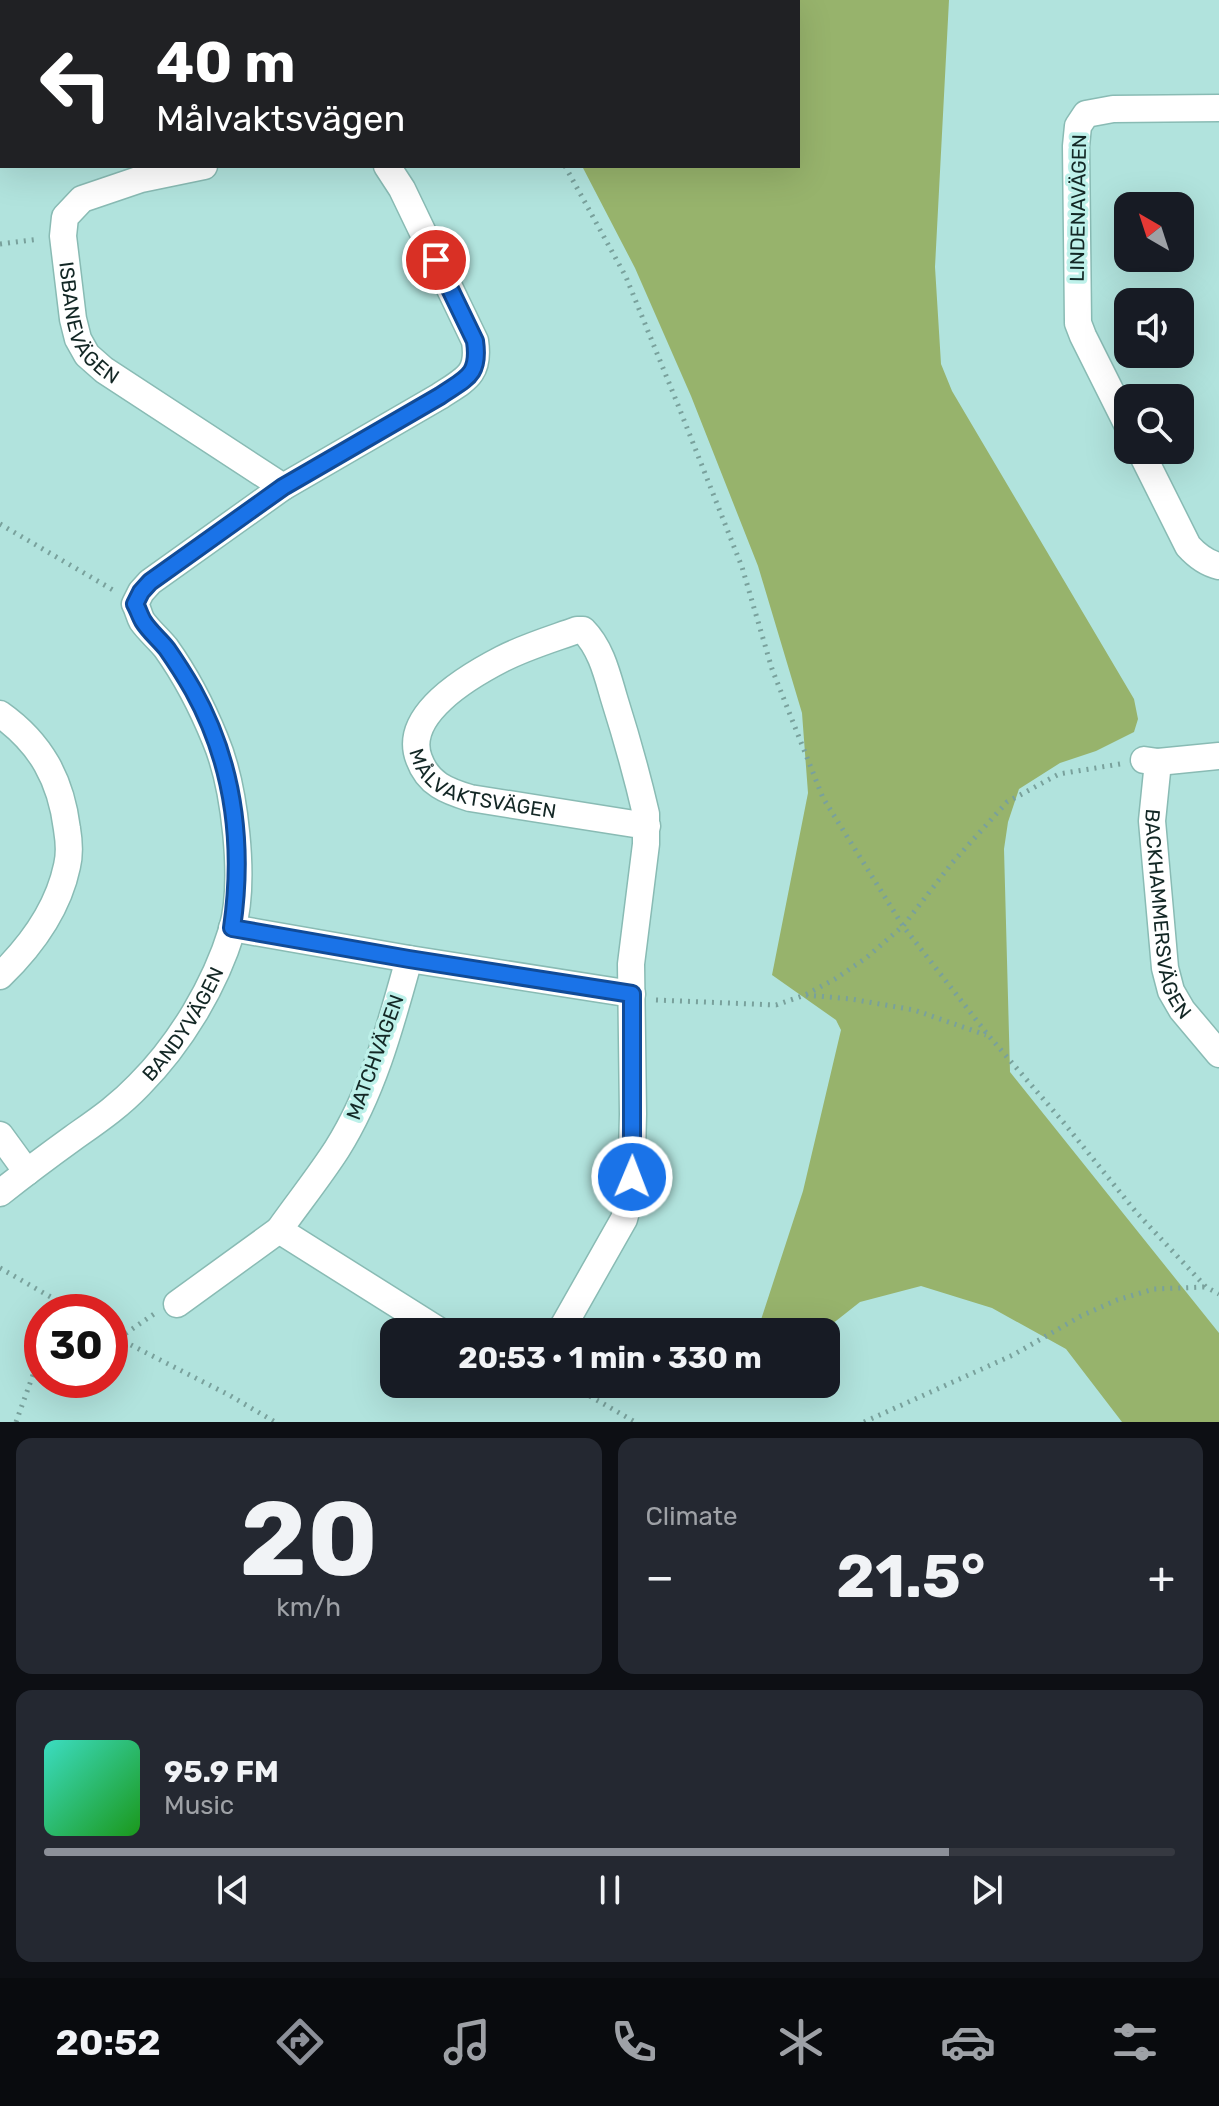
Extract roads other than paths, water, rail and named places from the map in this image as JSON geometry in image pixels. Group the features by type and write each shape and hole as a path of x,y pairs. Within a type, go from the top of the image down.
{"street":[{"name":"LINDENAVÄGEN","path":"1114,398 1078,323 1078,126 1086,114 1113,109 1219,108"},
{"name":"ISBANEVÄGEN","path":"194,168 141,179 82,199 65,217 63,236 78,339 87,355 104,370 283,487"},
{"path":"283,487 440,396 474,369 477,355 475,341 402,189 388,168"},
{"path":"1147,464 1188,546 1196,556 1219,566"},
{"name":"BANDYVÄGEN","path":"0,1193 103,1119 139,1086 163,1059 193,1016 221,960 232,928 237,893 237,837 230,789 217,742 193,691 166,648 143,621 135,604 150,582 283,487"},
{"name":"MÅLVAKTSVÄGEN","path":"632,994 631,964 647,826 624,728 603,662 583,630 503,659 441,700 418,727 415,740 423,770 447,791 470,798 647,826"},
{"path":"0,714 28,738 58,786 69,842 67,865 44,924 20,957 0,976"},
{"name":"BACKHAMMERSVÄGEN","path":"1219,756 1151,761 1152,821 1165,968 1177,1001 1219,1054"},
{"path":"232,928 632,994 631,1193 624,1219 568,1318"},
{"name":"MATCHVÄGEN","path":"177,1304 279,1230 337,1148 356,1113 382,1049 409,959"},
{"path":"0,1135 27,1172"},
{"path":"279,1230 419,1318"}]}
